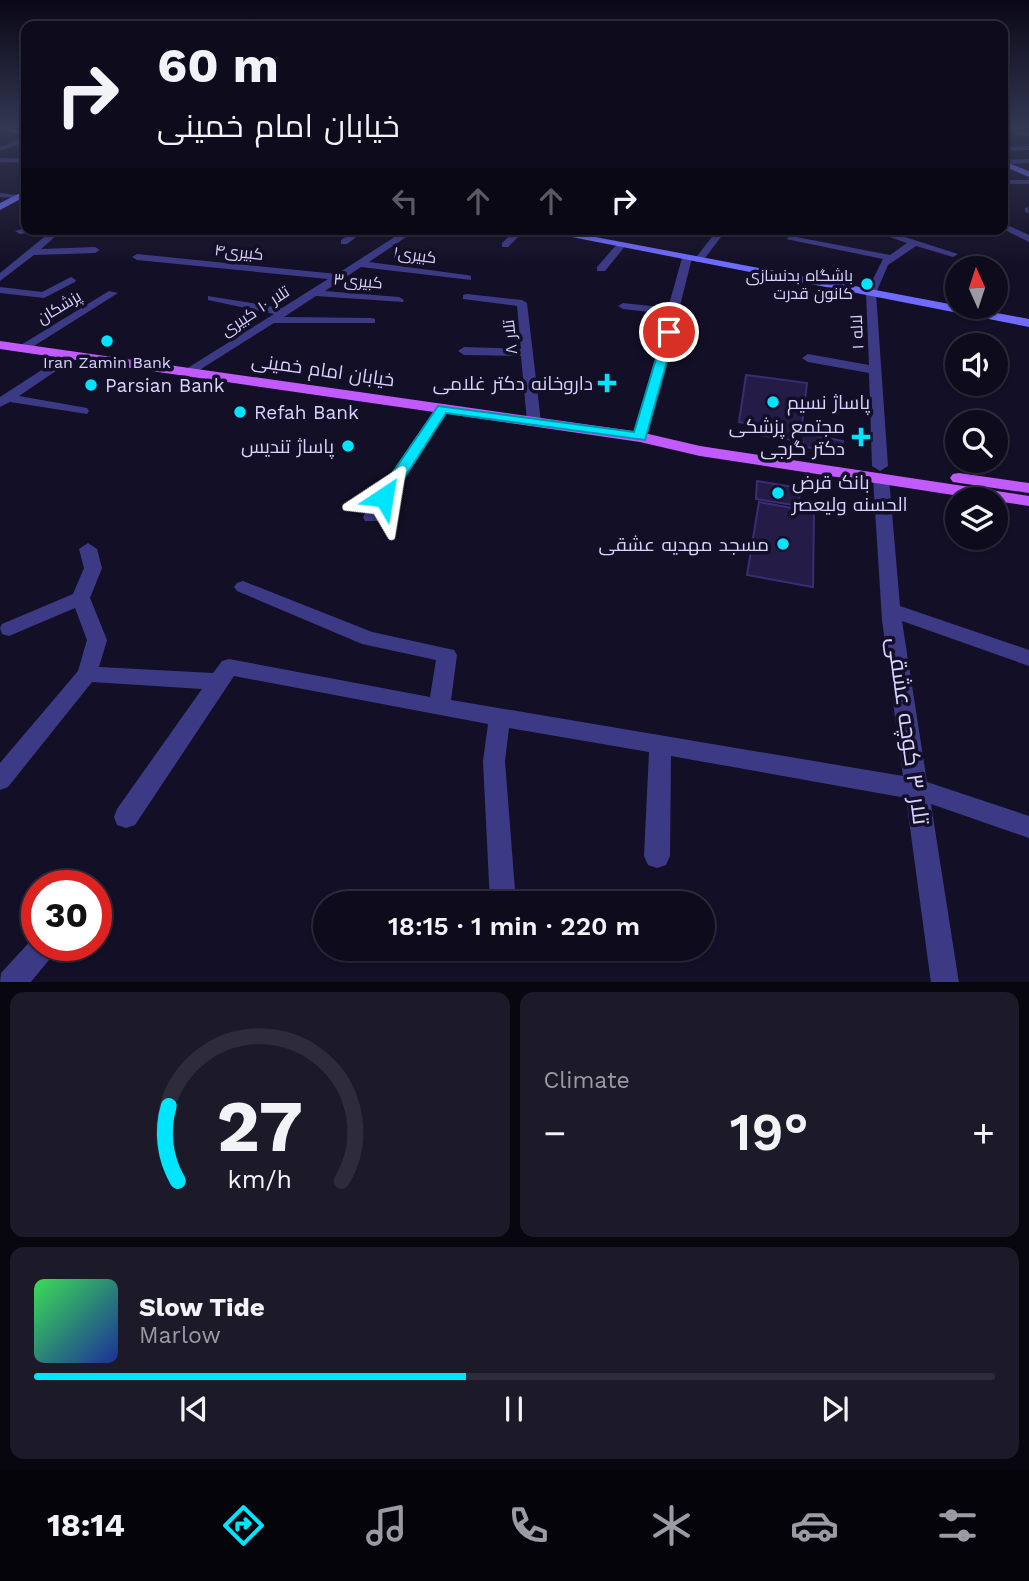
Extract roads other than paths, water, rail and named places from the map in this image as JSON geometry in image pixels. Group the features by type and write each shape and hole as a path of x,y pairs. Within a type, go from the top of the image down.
{"main road":[{"path":"0,207 21,196"},
{"path":"591,235 621,245 1029,323"},
{"name":"خیابان امام خمینی","path":"0,345 640,437 700,450 1029,488"},
{"name":"خیابان امام خمینی","path":"881,472 1029,500"}],"street":[{"path":"1008,182 1029,182"},
{"path":"0,195 21,194"},
{"path":"1008,228 1029,239"},
{"path":"0,278 53,235"},
{"path":"344,242 354,235"},
{"name":"تلار ۱۰ کبیری","path":"190,372 405,235"},
{"path":"505,245 516,235"},
{"path":"640,437 674,312 693,259 717,235"},
{"path":"891,235 953,254"},
{"path":"791,239 893,258"},
{"path":"871,293 884,263 915,242"},
{"path":"601,269 621,245"},
{"path":"33,252 95,250"},
{"name":"کبیری۴","path":"137,257 338,277"},
{"name":"کبیری۱","path":"360,264 467,278"},
{"path":"0,290 44,295 71,280"},
{"name":"پزشکان","path":"22,348 113,293"},
{"name":"کبیری۳","path":"313,293 400,300"},
{"name":"لاله ۱","path":"871,293 881,472"},
{"name":"تلار ۸","path":"467,297 522,303 534,422"},
{"path":"212,298 283,312"},
{"path":"622,306 674,312"},
{"path":"271,320 370,321"},
{"path":"464,351 527,353"},
{"path":"4,400 71,355"},
{"path":"808,358 875,370"},
{"path":"4,400 82,411"},
{"path":"371,517 442,409"},
{"name":"تلار ۳ کوچه عشقی","path":"881,472 891,610 944,982"},
{"path":"0,780 87,674 97,639 81,598 93,568 88,549"},
{"path":"243,587 369,639 447,654 439,707"},
{"path":"9,629 81,598"},
{"path":"891,610 1029,658"},
{"path":"125,817 229,667 439,707 917,789 1029,827"},
{"path":"87,674 219,682"},
{"path":"500,716 494,761 502,891"},
{"path":"657,856 660,744"},
{"path":"11,982 29,961"}],"place":[{"name":"باشگاه بدنسازی کانون قدرت","path":"867,284"},
{"name":"Iran Zamin Bank","path":"107,341"},
{"name":"داروخانه دکتر غلامی","path":"607,383"},
{"name":"Parsian Bank","path":"91,385"},
{"name":"پاساژ نسیم","path":"773,402"},
{"name":"Refah Bank","path":"240,412"},
{"name":"مجتمع پزشکی دکتر گرجی","path":"861,437"},
{"name":"پاساژ تندیس","path":"348,446"},
{"name":"بانک قرض الحسنه ولیعصر","path":"778,493"},
{"name":"مسجد مهدیه عشقی","path":"783,544"}]}
